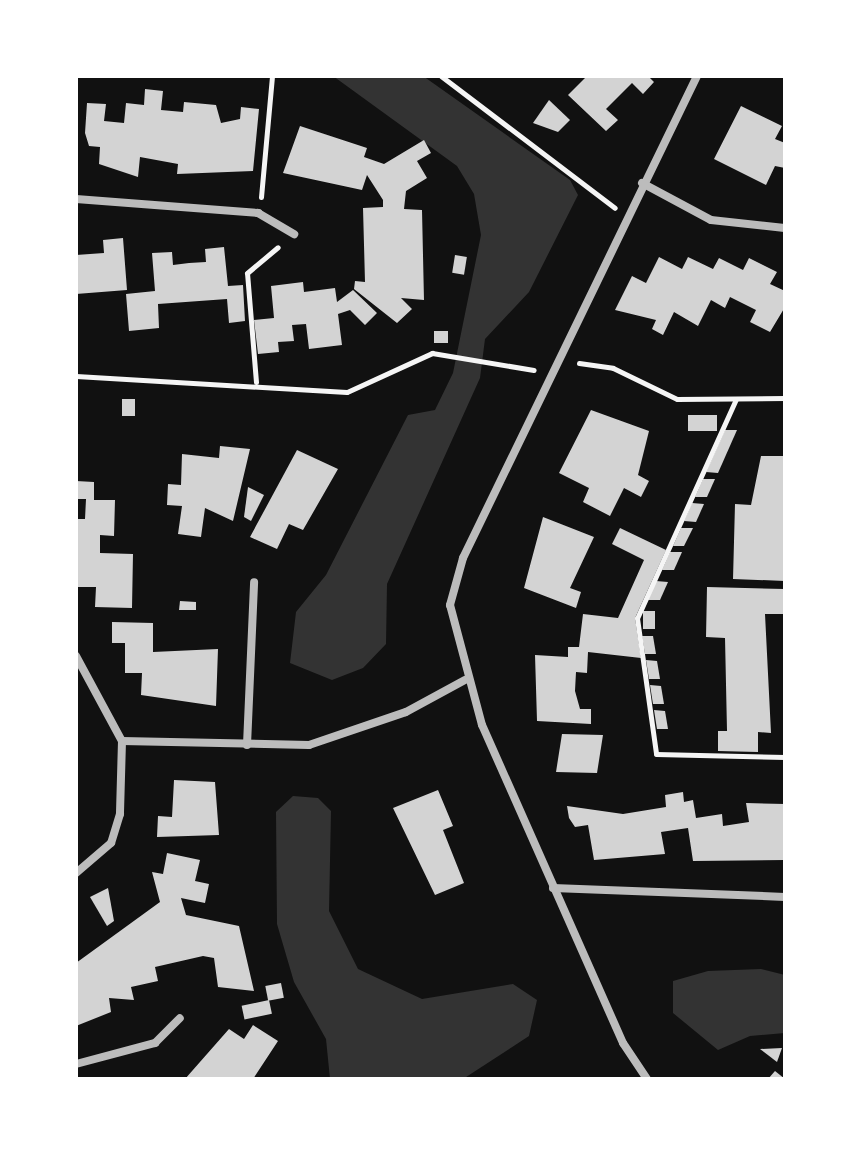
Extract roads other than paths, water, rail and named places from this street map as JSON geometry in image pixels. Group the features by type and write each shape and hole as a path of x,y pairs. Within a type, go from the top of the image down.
{"street":[{"path":"647,1079 553,888 465,680 450,605 457,582 558,358 697,76"},
{"path":"642,183 711,220 785,228"},
{"path":"76,199 258,213 294,234"},
{"path":"247,745 254,582"},
{"path":"76,656 122,741 120,814 111,843 76,873"},
{"path":"122,741 309,745 406,712 465,680"},
{"path":"553,888 785,897"},
{"path":"76,1064 155,1043 180,1018"}]}
